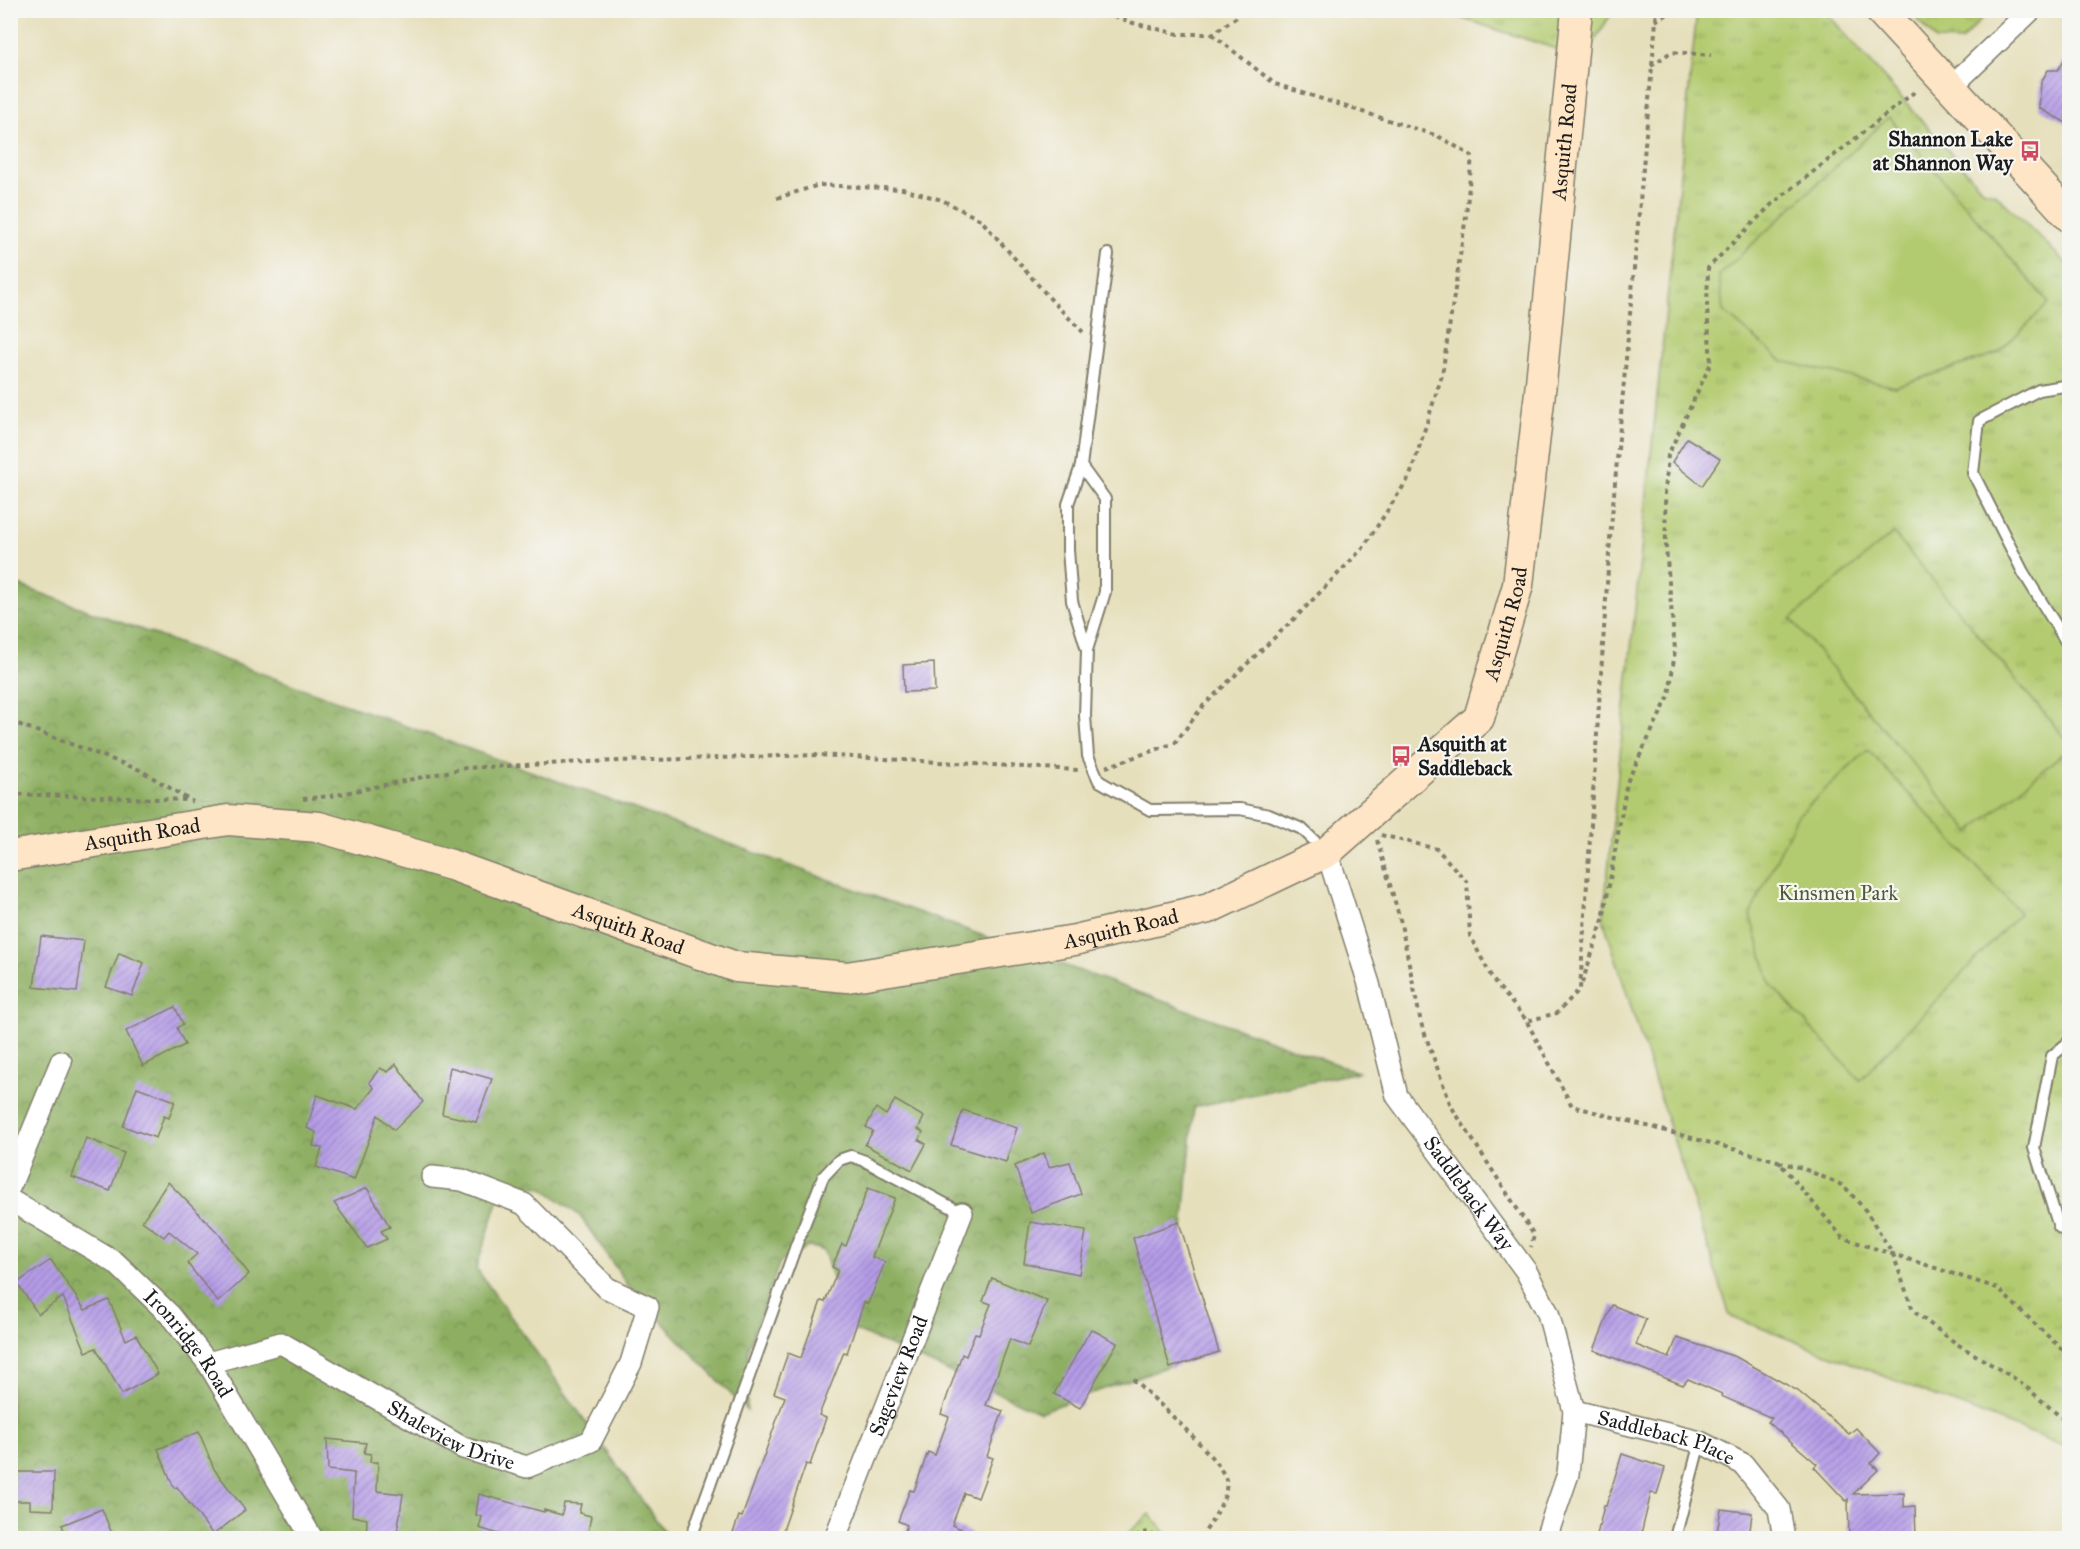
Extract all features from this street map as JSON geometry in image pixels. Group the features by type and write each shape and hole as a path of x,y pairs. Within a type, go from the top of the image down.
{"street":[{"name":"Asquith Road","path":"10,855 228,820 319,827 451,865 736,967 847,977 1075,940 1209,908 1327,852 1479,718 1518,585 1541,383 1577,10"},
{"path":"1880,10 2070,217"},
{"path":"1951,87 2031,10"},
{"name":"Saddleback Way","path":"1327,852 1369,984 1397,1096 1526,1271 1548,1313 1574,1411 1568,1474 1546,1539"},
{"path":"10,1186 61,1062"},
{"name":"Shaleview Drive","path":"208,1363 281,1343 463,1448 527,1467 591,1441 632,1363 648,1307 607,1288 524,1204 462,1180 432,1177"},
{"name":"Ironridge Road","path":"10,1200 116,1263 170,1315 208,1363 312,1539"},
{"name":"Sageview Road","path":"836,1539 962,1213"},
{"name":"Saddleback Place","path":"1574,1411 1700,1443 1743,1464 1779,1509 1784,1539"}],"lane":[{"path":"1087,650 1072,601 1068,550 1068,504 1081,466 1108,254"},
{"path":"2070,385 2039,390 1979,421 1973,473 2023,572 2070,648"},
{"path":"1081,466 1105,499 1105,592 1087,650 1085,716 1088,756 1099,781 1150,810 1240,809 1269,815 1302,829 1327,852"},
{"path":"2070,1041 2052,1056 2034,1148 2060,1227 2070,1234"},
{"path":"691,1539 797,1243 823,1177 839,1160 851,1156 865,1161 962,1213"},
{"path":"1675,1539 1700,1443"}],"path":[{"path":"1097,10 1133,23 1178,34 1212,34 1237,17 1241,10"},
{"path":"1580,989 1610,539 1657,10"},
{"path":"1655,21 1676,10"},
{"path":"1682,10 1708,13"},
{"path":"297,800 331,796 465,768 586,762 818,756 1094,771 1175,743 1203,706 1296,617 1363,548 1410,476 1442,375 1467,216 1472,156 1438,136 1275,84 1212,34"},
{"path":"1651,66 1671,52 1711,55"},
{"path":"1527,1021 1557,1013 1580,989 1603,920 1627,782 1669,696 1675,650 1666,548 1665,493 1668,455 1711,363 1707,308 1708,268 1771,205 1917,90"},
{"path":"777,198 819,185 903,189 942,200 981,220 1054,303 1096,345"},
{"path":"10,721 140,770 207,811 228,820"},
{"path":"10,794 189,800"},
{"path":"1526,1271 1534,1235 1451,1106 1421,1023 1400,919 1375,834 1437,849 1467,882 1470,936 1493,980 1527,1021 1572,1106 1802,1168 1844,1186 1866,1211 1893,1254 1913,1311 1957,1344 2019,1381 2070,1425"},
{"path":"1778,1161 1844,1238 1997,1288 2070,1357"},
{"path":"1133,1379 1214,1459 1227,1481 1223,1503 1201,1539"},
{"path":"1136,1539 1142,1533 1149,1532 1157,1539"}],"green space":[{"path":"1444,10 1613,11 1584,58 1443,12"},
{"name":"Kinsmen Park","path":"1697,11 1825,11 1983,190 1995,193 2069,266 2069,1448 1730,1316 1603,919"},
{"path":"1910,11 1989,11 1961,41 1936,40"},
{"path":"1889,117 2049,303 1998,353 1895,387 1782,361 1723,311 1719,275"},
{"path":"1893,533 2069,743 2069,748 1970,832 1791,619"},
{"path":"10,582 1358,1072 1194,1107 1171,1365 1040,1412 847,1327 824,1251 809,1246 780,1262 748,1349 747,1411 636,1297 580,1216 543,1188 505,1181 476,1268 669,1538 11,1538"},
{"path":"1868,750 2020,913 1860,1080 1771,985 1750,915 1797,816"},
{"path":"1150,1514 1170,1538 1158,1538 1154,1534 1149,1538 1122,1538"}],"building":[{"path":"2070,50 2070,125 2039,108 2041,82 2048,70 2058,70"},
{"path":"1687,438 1720,459 1702,486 1672,462"},
{"path":"934,663 935,691 904,692 903,665"},
{"path":"41,936 84,941 77,992 34,987"},
{"path":"119,953 144,963 132,996 106,987"},
{"path":"175,1007 183,1024 177,1028 185,1045 143,1066 126,1031"},
{"path":"396,1064 423,1102 394,1130 378,1115 354,1180 316,1167 322,1148 313,1146 316,1132 307,1128 317,1095 357,1109 374,1088 369,1082 380,1068 388,1072"},
{"path":"450,1067 492,1079 476,1122 442,1114"},
{"path":"137,1087 175,1101 169,1118 164,1116 156,1138 123,1126"},
{"path":"895,1100 924,1117 918,1129 923,1132 919,1140 926,1144 912,1170 865,1145 873,1131 866,1127 876,1108 886,1115"},
{"path":"963,1110 1017,1128 1006,1162 951,1145"},
{"path":"86,1138 124,1153 110,1191 72,1177"},
{"path":"1044,1153 1049,1167 1070,1162 1081,1194 1031,1213 1015,1166"},
{"path":"168,1182 219,1234 249,1274 218,1302 187,1263 197,1254 169,1231 164,1237 142,1221"},
{"path":"367,1188 390,1227 381,1231 387,1239 367,1248 334,1203"},
{"path":"868,1188 895,1198 872,1257 885,1262 868,1304 864,1302 847,1353 844,1352 819,1415 826,1418 810,1465 806,1464 780,1539 731,1539 739,1516 742,1517 785,1397 774,1393 788,1353 801,1358 821,1301 825,1302 838,1270 832,1267 842,1244 846,1246"},
{"path":"1030,1222 1086,1231 1079,1274 1024,1263"},
{"path":"1179,1222 1219,1352 1170,1368 1133,1238"},
{"path":"51,1260 85,1310 109,1300 126,1340 136,1335 158,1374 122,1394 96,1348 86,1352 63,1297 38,1314 17,1283"},
{"path":"992,1278 1047,1301 1028,1347 1010,1339 986,1405 1003,1411 987,1456 993,1458 978,1498 964,1493 952,1525 984,1539 902,1539 907,1525 898,1521 910,1490 914,1491 928,1452 935,1455 949,1417 941,1414 962,1354 966,1356 975,1333 979,1334 991,1304 983,1301"},
{"path":"1612,1305 1646,1319 1636,1345 1669,1358 1677,1338 1736,1357 1798,1391 1849,1434 1856,1428 1880,1453 1871,1463 1878,1470 1853,1494 1904,1493 1904,1507 1915,1506 1916,1538 1849,1539 1848,1499 1846,1501 1814,1467 1817,1464 1768,1422 1772,1418 1688,1379 1683,1385 1594,1350"},
{"path":"1091,1329 1117,1343 1080,1408 1054,1394"},
{"path":"199,1432 214,1469 245,1510 213,1535 177,1487 174,1488 158,1449"},
{"path":"327,1439 366,1443 364,1453 371,1454 370,1462 378,1462 377,1491 403,1494 396,1539 366,1539 367,1519 352,1516 354,1473 328,1470"},
{"path":"1622,1454 1665,1468 1657,1494 1651,1493 1640,1539 1596,1539 1604,1506 1606,1506"},
{"path":"15,1472 54,1472 53,1510 30,1509 30,1501 15,1501"},
{"path":"479,1494 562,1515 564,1503 581,1504 579,1513 591,1516 587,1539 515,1539 479,1528 482,1517 476,1515"},
{"path":"102,1509 114,1539 67,1539 62,1525"},
{"path":"1721,1509 1752,1513 1749,1539 1716,1539"}],"place":[{"name":"Shannon Lake at Shannon Way","path":"2030,151"},
{"name":"Asquith at Saddleback","path":"1401,756"}]}
